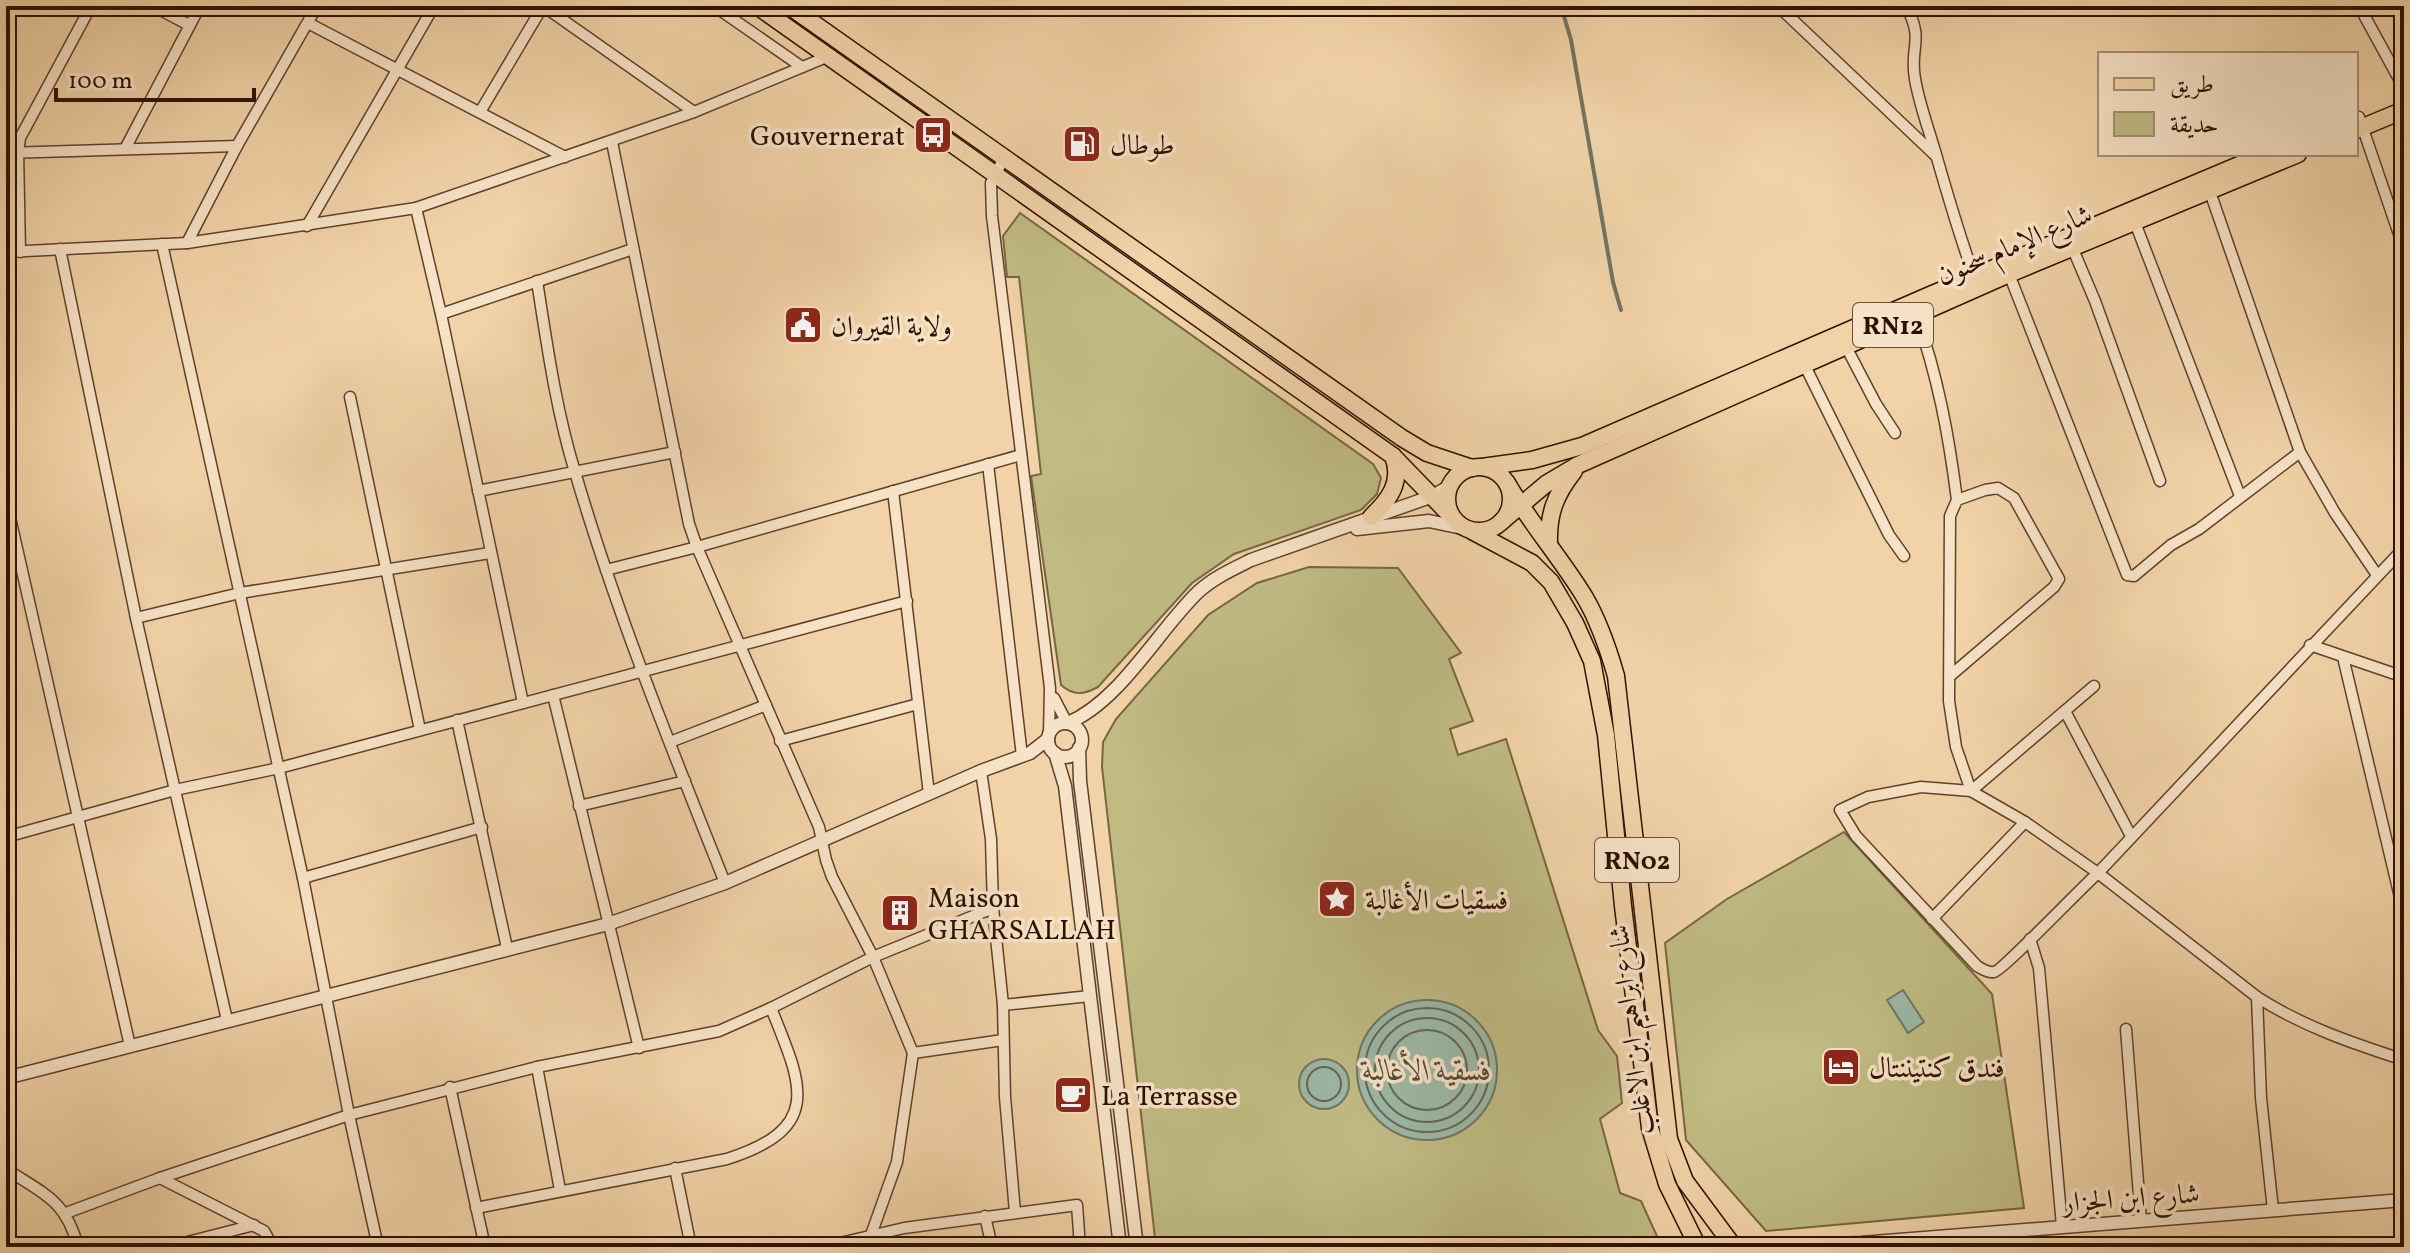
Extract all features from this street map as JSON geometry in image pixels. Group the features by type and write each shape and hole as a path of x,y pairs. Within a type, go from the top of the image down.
{"main road":[{"path":"757,6 1393,456 1451,516 1470,530"},
{"path":"789,6 1402,438 1427,453 1500,475 1507,483 1511,504 1501,522"},
{"path":"851,72 863,57"},
{"path":"2358,123 2404,99"},
{"path":"2358,123 2404,110"},
{"name":"شارع الإمام سحنون","path":"1842,341 1974,276 2260,156"},
{"name":"شارع الإمام سحنون","path":"1477,467 1532,460 1582,446 1842,341 1916,315 2134,220 2293,156"},
{"name":"شارع الإمام سحنون","path":"1501,522 1546,484 1578,465 1801,358"},
{"path":"1371,517 1395,486 1397,468 1393,456"},
{"path":"1549,546 1548,523 1552,506 1578,465"},
{"path":"1451,516 1448,506 1450,486 1463,471 1477,467"},
{"name":"شارع ابراهيم ابن الاغلب","path":"1507,483 1584,596 1606,642 1616,676 1669,1139 1685,1181 1731,1247"},
{"name":"RN12","path":"1470,530 1483,531 1501,522"},
{"name":"شارع ابراهيم ابن الاغلب","path":"1470,530 1532,563 1551,582 1575,623 1592,661 1606,735 1626,938 1650,1128 1667,1184 1698,1247"}],"street":[{"path":"20,252 12,152 91,6"},
{"path":"153,6 189,25"},
{"path":"126,147 200,6"},
{"path":"187,243 237,146 317,6"},
{"path":"307,226 434,6"},
{"path":"480,112 543,6 694,112"},
{"path":"714,6 802,67"},
{"path":"1778,6 1936,156"},
{"path":"1906,6 1917,36 1914,76 1957,229 1974,276"},
{"path":"2359,6 2404,88"},
{"path":"308,23 565,157"},
{"path":"6,252 187,243 416,208 694,112 829,56"},
{"path":"2358,123 2404,249"},
{"path":"612,142 697,547 819,827 832,877 873,957 913,1053 897,1162 871,1235"},
{"path":"12,152 237,146"},
{"path":"1004,158 995,174 990,194 995,256 1050,688 1051,744 1065,786 1120,1247"},
{"path":"2209,189 2300,452 2335,513 2377,575"},
{"path":"416,208 523,703"},
{"path":"2134,220 2240,496"},
{"path":"162,244 303,878 378,1247"},
{"path":"2072,247 2095,301 2160,481"},
{"path":"60,249 136,618 227,1020"},
{"path":"441,314 633,249"},
{"path":"2009,274 2126,574 2134,576 2171,545 2199,529 2300,452"},
{"path":"537,281 553,378 574,470 641,672 725,883"},
{"path":"1916,315 1931,357 1947,425 1957,500 1950,516 1951,726 1960,764 1971,791"},
{"path":"1842,341 1895,433"},
{"path":"1801,358 1889,535 1904,556"},
{"path":"350,397 420,730"},
{"path":"478,491 675,452"},
{"path":"606,570 1021,455"},
{"path":"988,464 1026,754"},
{"path":"1051,744 1056,725 1068,723 1095,709 1201,589 1224,573 1251,560 1338,532 1433,496 1450,486"},
{"path":"1950,676 2054,587 2059,579 2017,502 2009,494 1992,488 1957,500"},
{"path":"893,491 929,794"},
{"path":"6,500 10,532 130,1046"},
{"path":"1338,532 1429,521 1470,530"},
{"path":"2404,548 2098,873 2001,969 1986,971 1977,966 1856,836 1840,810 1868,797 1921,787 1971,791 2025,822 2098,873 2257,997 2308,1027 2404,1060"},
{"path":"136,618 240,593 490,553"},
{"path":"6,837 175,790 279,768 907,601"},
{"path":"2310,645 2404,677"},
{"path":"2343,657 2404,914"},
{"path":"1971,791 2094,686"},
{"path":"1050,688 1068,723 1077,729 1080,746 1080,781 1137,1247"},
{"path":"553,695 639,1048"},
{"path":"1051,744 1071,756 1080,746 1105,699"},
{"path":"780,741 918,704"},
{"path":"670,742 766,705"},
{"path":"2065,711 2131,836"},
{"path":"457,720 507,948"},
{"path":"6,1078 608,924 725,883 981,771 1051,744"},
{"path":"981,771 991,839 993,908 1003,1005 1015,1212"},
{"path":"579,806 685,781"},
{"path":"1932,919 2025,822"},
{"path":"303,878 482,827"},
{"path":"66,1213 349,1115 537,1067 719,1031 873,957 993,908"},
{"path":"2030,939 2039,968 2062,1226"},
{"path":"1003,1005 1090,996"},
{"path":"2257,997 2261,1098 2273,1210"},
{"path":"476,1208 727,1159 756,1150 786,1129 796,1100 797,1079 771,1008"},
{"path":"2126,1029 2141,1221"},
{"path":"913,1053 1003,1040"},
{"path":"537,1067 560,1190"},
{"path":"450,1087 485,1247"},
{"path":"675,1168 691,1247"},
{"path":"6,1169 66,1213 78,1247"},
{"path":"160,1178 264,1231 273,1247"},
{"name":"شارع ابن الجزار","path":"1758,1247 1861,1243 2404,1200"},
{"path":"823,1247 871,1235 985,1216 1077,1205 1080,1247"},
{"path":"985,1216 992,1247"},
{"path":"168,1247 254,1225"},
{"name":"شارع ابن الجزار","path":"1848,1247 1861,1243"}],"green space":[{"path":"1020,213 1373,464 1381,478 1377,494 1361,510 1234,554 1192,583 1098,687 1083,693 1074,693 1061,685 1031,476 1041,474 1019,277 1007,277 1003,236"},
{"name":"فسقيات الأغالبة","path":"1309,567 1398,568 1461,653 1449,659 1473,721 1450,729 1458,755 1506,739 1598,1030 1617,1056 1622,1103 1600,1119 1620,1193 1641,1201 1661,1245 1670,1247 1156,1247 1102,767 1103,742 1116,719 1208,615 1257,583"},
{"name":"فندق كنتيننتال","path":"1844,832 1992,994 2024,1208 1766,1231 1686,1140 1665,943 1727,899"}],"water":[{"path":"1903,990 1924,1022 1908,1033 1887,1000"},
{"name":"فسقية الأغالبة","path":"1427,1000 1454,1006 1476,1021 1491,1043 1497,1070 1491,1097 1476,1119 1454,1134 1427,1140 1400,1134 1378,1119 1363,1097 1357,1070 1363,1043 1378,1021 1400,1006"},
{"name":"فسقية الأغالبة","path":"1324,1059 1342,1066 1349,1084 1342,1102 1324,1109 1306,1102 1299,1084 1306,1066"}],"waterway":[{"path":"1561,6 1571,40 1613,282 1621,310"}],"place":[{"name":"Gouvernerat","path":"933,135"},
{"name":"طوطال","path":"1082,144"},
{"name":"ولاية القيروان","path":"803,325"},
{"name":"فسقيات الأغالبة","path":"1337,899"},
{"name":"Maison GHARSALLAH","path":"900,913"},
{"name":"فندق كنتيننتال","path":"1841,1067"},
{"name":"La Terrasse","path":"1073,1095"}]}
